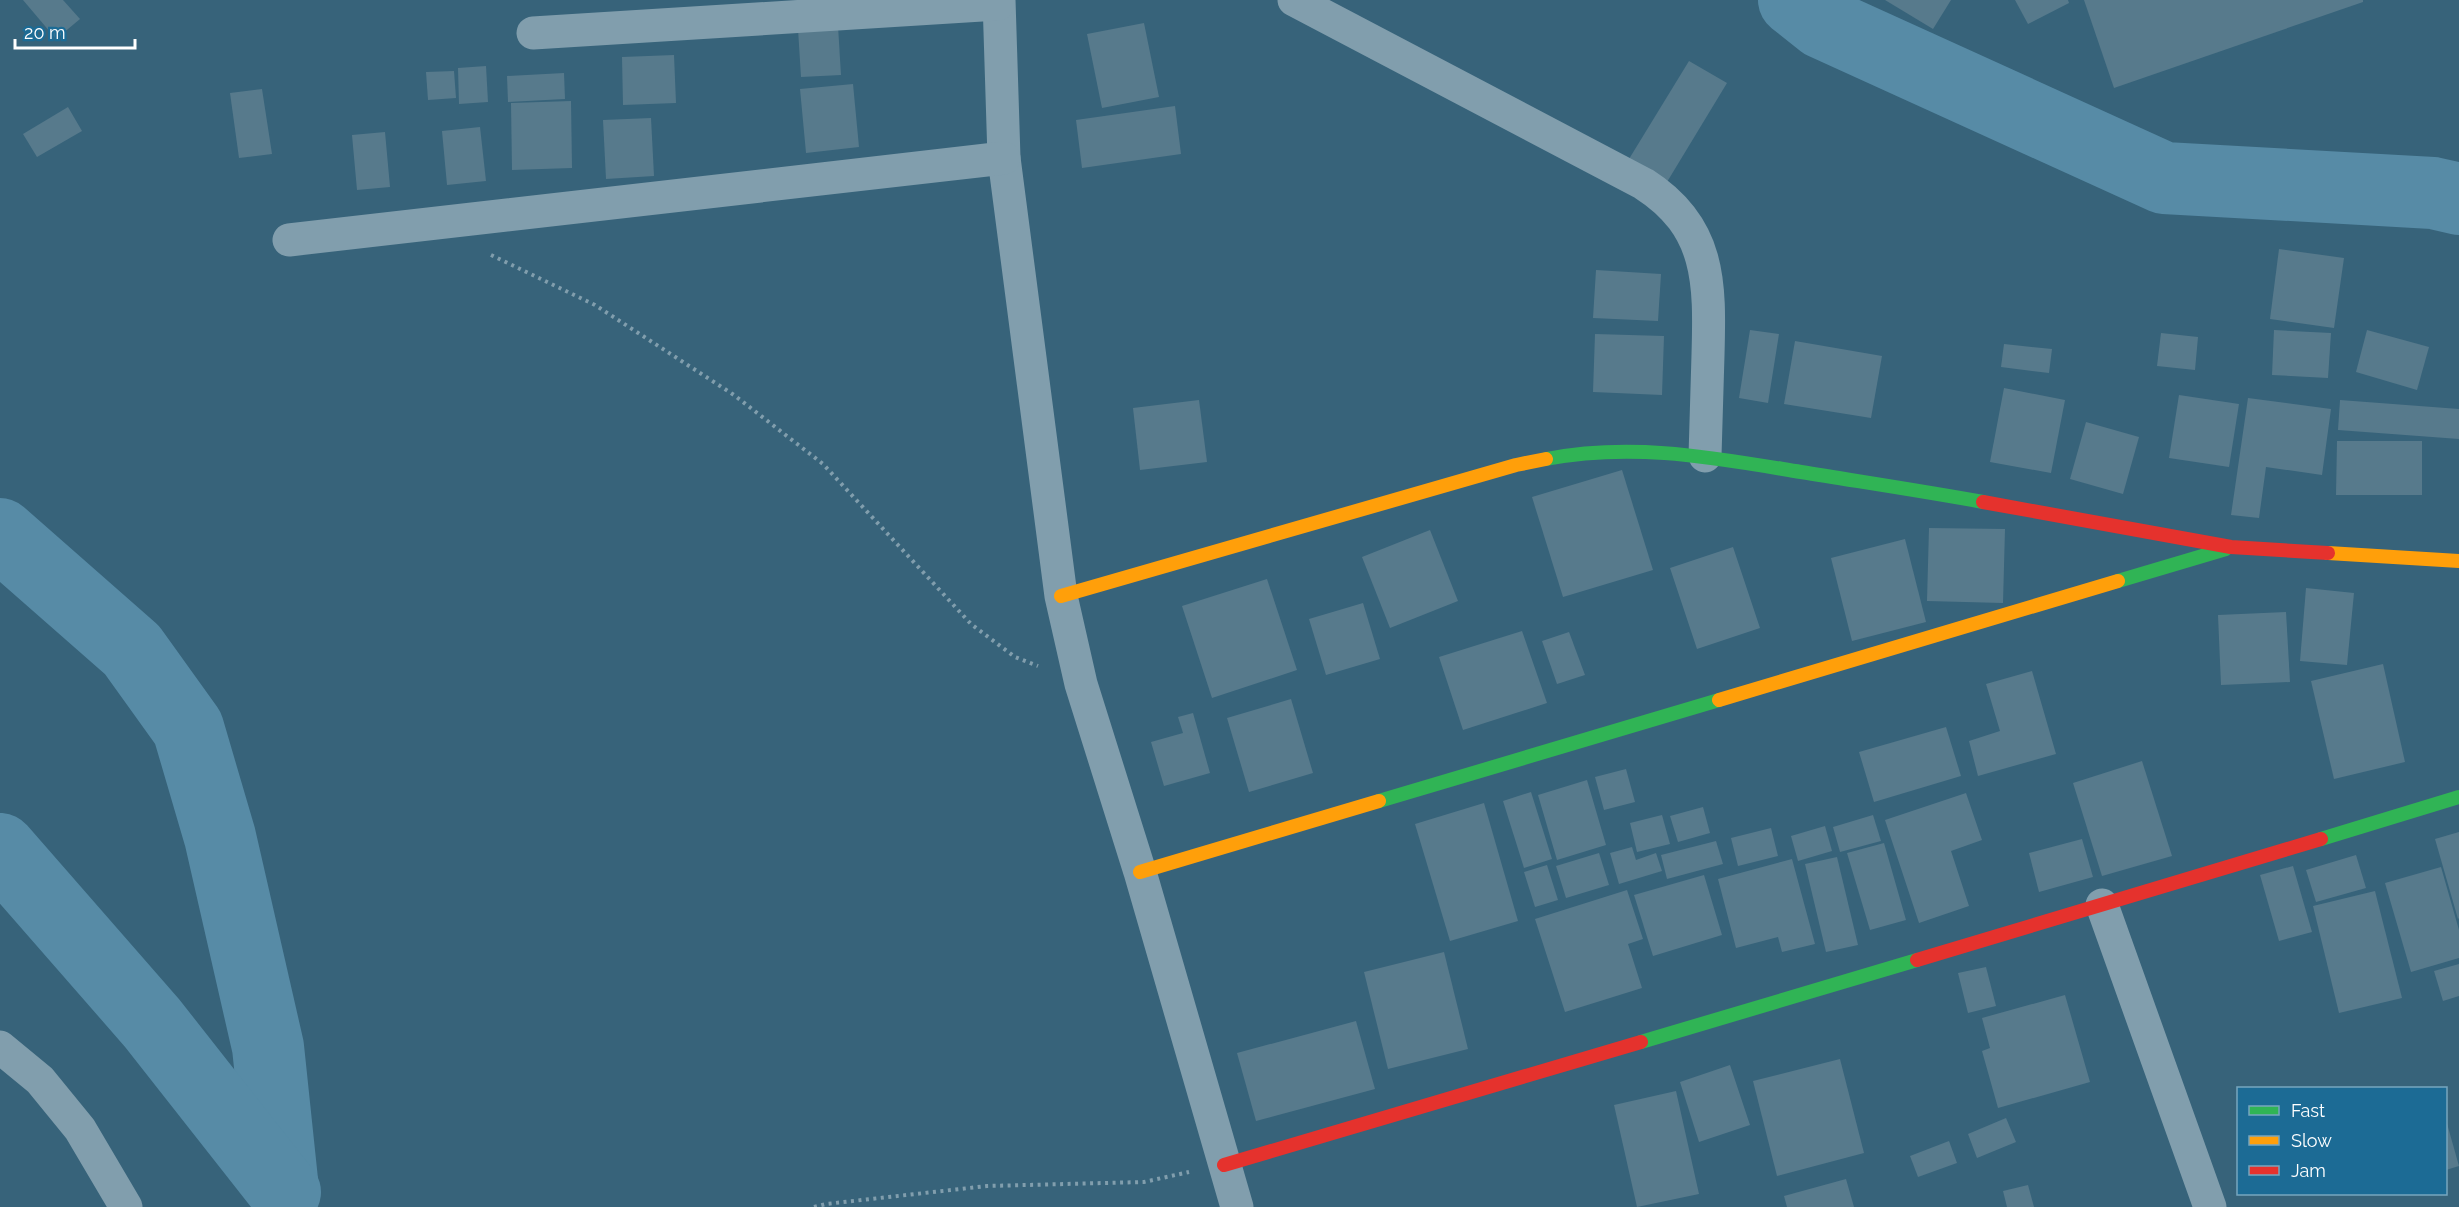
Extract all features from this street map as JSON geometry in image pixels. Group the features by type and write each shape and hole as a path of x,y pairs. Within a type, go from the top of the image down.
{"street":[{"path":"1294,0 1644,184 1664,197 1679,212 1695,236 1702,256 1710,300 1705,456"},
{"path":"533,33 998,2 1004,158 1061,596 1081,684 1140,872 1237,1207"},
{"path":"290,240 1004,158"},
{"path":"1061,596 1516,465 1578,453 1620,451 1705,456 1960,498 2230,547 2459,561"},
{"path":"1140,872 2230,547"},
{"path":"1224,1165 2102,906 2459,797"},
{"path":"2102,906 2210,1207"},
{"path":"0,1047 40,1080 80,1129 126,1207"}],"path":[{"path":"484,252 595,305 734,395 823,464 971,624 1015,657 1081,684"},
{"path":"814,1207 826,1203 987,1186 1144,1182 1224,1165"}],"building":[{"path":"23,0 63,0 80,19 56,39"},
{"path":"1885,0 1951,0 1933,29"},
{"path":"2015,0 2068,0 2069,3 2028,24"},
{"path":"2084,0 2363,0 2363,2 2114,88"},
{"path":"1144,23 1159,97 1102,108 1087,34"},
{"path":"838,26 841,75 801,77 798,29"},
{"path":"674,55 676,103 623,105 622,57"},
{"path":"1689,61 1727,83 1667,182 1629,159"},
{"path":"486,66 488,102 459,104 458,68"},
{"path":"454,71 456,98 428,100 426,72"},
{"path":"564,73 565,99 508,102 507,76"},
{"path":"853,84 859,147 806,153 800,89"},
{"path":"262,89 272,154 239,158 230,93"},
{"path":"571,101 572,168 512,170 511,103"},
{"path":"1175,106 1181,154 1082,168 1076,120"},
{"path":"68,107 82,131 37,157 23,134"},
{"path":"651,118 654,176 606,179 603,120"},
{"path":"480,127 486,181 447,185 442,131"},
{"path":"385,132 390,187 357,190 352,135"},
{"path":"2279,249 2344,258 2334,328 2270,319"},
{"path":"1596,270 1661,274 1658,321 1593,318"},
{"path":"1750,330 1779,334 1768,403 1739,398"},
{"path":"2274,330 2331,333 2328,378 2272,375"},
{"path":"2367,330 2429,347 2417,390 2356,372"},
{"path":"2161,333 2198,337 2195,370 2157,366"},
{"path":"1595,334 1664,336 1662,395 1593,392"},
{"path":"1795,341 1882,356 1871,418 1784,404"},
{"path":"2004,344 2052,349 2049,373 2001,367"},
{"path":"2004,388 2065,400 2051,473 1990,462"},
{"path":"2179,395 2239,404 2229,467 2169,458"},
{"path":"2248,398 2331,409 2322,475 2266,467 2259,518 2231,515"},
{"path":"1199,400 1207,462 1140,470 1133,408"},
{"path":"2340,400 2459,409 2459,439 2338,430"},
{"path":"2086,422 2139,437 2123,494 2070,479"},
{"path":"2337,441 2422,441 2422,495 2336,495"},
{"path":"1622,470 1653,570 1563,597 1532,497"},
{"path":"1929,528 2005,529 2003,603 1927,601"},
{"path":"1430,530 1458,601 1390,628 1362,557"},
{"path":"1905,539 1926,622 1852,641 1831,558"},
{"path":"1733,547 1760,628 1697,649 1670,568"},
{"path":"1267,579 1297,670 1212,698 1182,606"},
{"path":"2306,588 2354,593 2347,665 2300,661"},
{"path":"1363,603 1380,659 1326,675 1309,619"},
{"path":"2286,612 2290,682 2221,685 2218,615"},
{"path":"1522,631 1547,703 1463,730 1439,657"},
{"path":"1569,632 1585,675 1557,684 1542,641"},
{"path":"2383,664 2405,762 2334,779 2311,681"},
{"path":"2032,671 2056,754 1978,776 1969,741 2000,731 1986,684"},
{"path":"1291,699 1313,773 1249,792 1227,718"},
{"path":"1193,713 1210,773 1164,786 1151,742 1183,733 1178,717"},
{"path":"1946,727 1961,776 1874,802 1859,752"},
{"path":"2142,761 2172,856 2102,876 2073,783"},
{"path":"1626,769 1635,802 1604,810 1595,777"},
{"path":"1587,780 1606,845 1557,860 1538,795"},
{"path":"1531,792 1552,859 1524,868 1503,801"},
{"path":"1966,793 1982,840 1951,851 1969,906 1919,923 1885,820"},
{"path":"1484,803 1518,921 1450,941 1415,824"},
{"path":"1703,807 1710,833 1678,842 1670,816"},
{"path":"1662,815 1670,844 1637,852 1630,823"},
{"path":"1873,815 1881,841 1840,852 1833,827"},
{"path":"1825,826 1832,851 1798,861 1791,836"},
{"path":"1771,828 1778,856 1738,866 1731,838"},
{"path":"2459,832 2459,918 2458,919 2435,839"},
{"path":"2082,839 2093,877 2039,892 2029,853"},
{"path":"1716,841 1723,864 1667,879 1661,855"},
{"path":"1884,843 1906,920 1870,930 1847,853"},
{"path":"1632,847 1636,860 1656,853 1662,871 1619,884 1610,853"},
{"path":"1599,853 1609,885 1566,898 1556,866"},
{"path":"2356,855 2366,888 2316,902 2306,870"},
{"path":"1837,857 1858,945 1826,952 1805,864"},
{"path":"1792,859 1815,944 1782,952 1778,937 1736,948 1718,879"},
{"path":"1547,865 1558,900 1535,907 1524,872"},
{"path":"2293,866 2312,932 2279,941 2260,875"},
{"path":"2441,867 2459,930 2459,958 2411,972 2385,883"},
{"path":"1704,875 1722,935 1653,956 1634,895"},
{"path":"1627,890 1643,939 1628,944 1642,988 1565,1012 1535,919"},
{"path":"2375,891 2402,998 2339,1013 2313,906"},
{"path":"1444,952 1468,1049 1388,1069 1364,972"},
{"path":"2459,964 2459,996 2443,1001 2434,971"},
{"path":"1986,967 1996,1006 1968,1013 1958,973"},
{"path":"2065,995 2090,1082 1998,1108 1982,1051 1990,1048 1982,1018"},
{"path":"1356,1021 1375,1089 1256,1121 1237,1053"},
{"path":"1840,1059 1864,1153 1777,1176 1753,1081"},
{"path":"1730,1065 1750,1125 1699,1142 1680,1082"},
{"path":"1676,1091 1699,1194 1637,1207 1614,1105"},
{"path":"2006,1118 2016,1142 1977,1158 1968,1134"},
{"path":"2447,1124 2459,1166 2447,1170"},
{"path":"1949,1141 1957,1163 1918,1177 1910,1156"},
{"path":"1846,1179 1854,1207 1787,1207 1784,1196"},
{"path":"2028,1185 2034,1207 2007,1207 2003,1191"}],"waterway":[{"path":"1794,0 1823,23 2164,178 2433,193 2459,199"},
{"path":"0,534 132,650 188,728 220,837 268,1047 283,1190"},
{"path":"0,849 152,1023 285,1192"}],"traffic: fast":[{"path":"1546,459 1611,452 1706,457 1983,502"},
{"path":"2118,581 2226,549"},
{"path":"1379,801 1719,700"},
{"path":"2321,839 2459,797"},
{"path":"1641,1042 1917,960"}],"traffic: slow":[{"path":"1061,596 1516,465 1546,459"},
{"path":"2328,553 2459,561"},
{"path":"1719,700 2118,581"},
{"path":"1140,872 1379,801"}],"traffic: jam":[{"path":"1983,502 2231,547 2328,553"},
{"path":"1917,960 2321,839"},
{"path":"1224,1165 1641,1042"}]}
